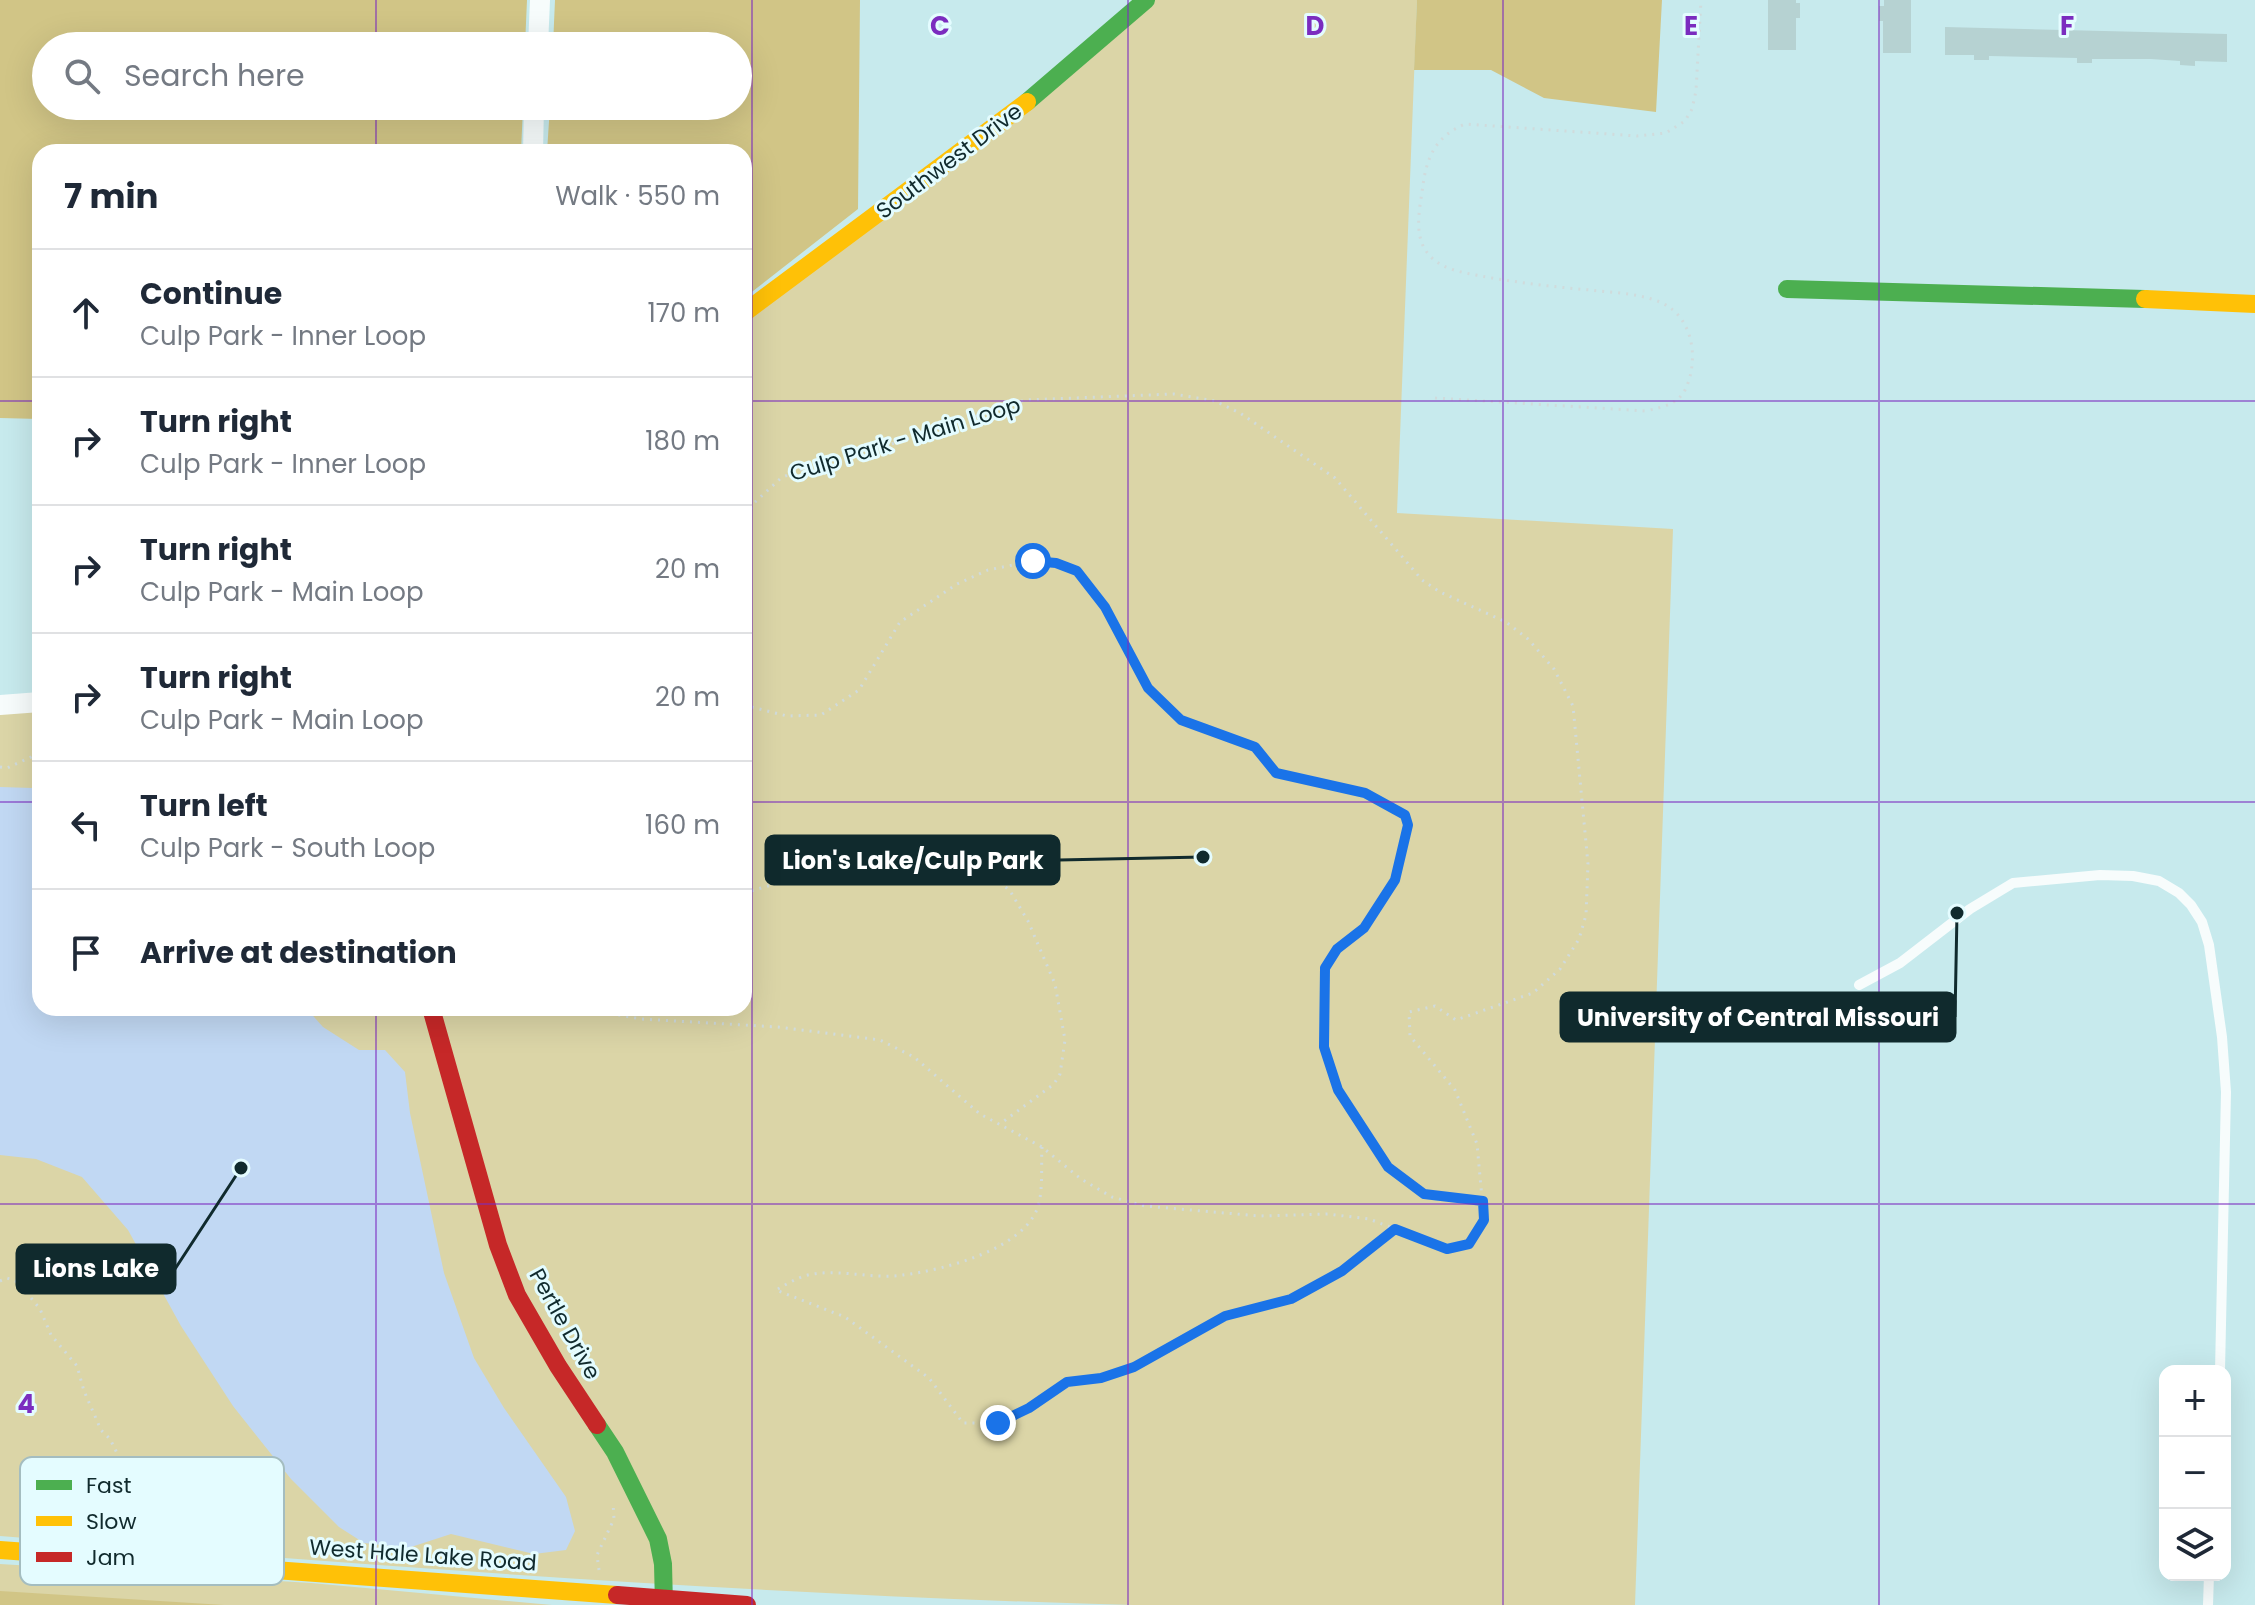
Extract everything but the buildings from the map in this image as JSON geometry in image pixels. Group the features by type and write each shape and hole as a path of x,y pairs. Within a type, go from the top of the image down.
{"street":[{"path":"539,32 540,0"},
{"name":"Southwest Drive","path":"752,307 1011,116 1146,0"},
{"path":"533,144 534,120"},
{"path":"1787,289 2029,294 2255,304"},
{"path":"0,705 32,703"},
{"name":"Pertle Drive","path":"433,1016 498,1245 517,1295 558,1366 615,1452 658,1539 663,1564 664,1601"},
{"name":"West Hale Lake Road","path":"0,1550 20,1551"},
{"name":"West Hale Lake Road","path":"284,1571 747,1605"}],"lane":[{"path":"1859,985 1900,963 1970,909 2013,883 2100,875 2133,876 2159,881 2191,905 2202,922 2209,945 2226,1092 2220,1365"},
{"path":"2208,1605 2209,1581"}],"path":[{"path":"1435,398 1646,411 1674,404 1686,390 1694,366 1692,342 1676,314 1664,304 1638,296 1520,283 1455,271 1430,256 1420,237 1419,221 1424,173 1434,147 1448,131 1465,124 1637,136 1666,133 1685,121 1692,109 1696,91 1701,0"},
{"name":"Culp Park - Main Loop","path":"624,1016 778,1027 880,1040 914,1057 980,1114 1042,1147 1081,1179 1112,1197 1145,1206 1259,1216 1328,1214 1369,1219 1447,1249 1469,1244 1484,1220 1477,1144 1455,1090 1410,1036 1409,1012 1435,1006 1456,1020 1533,993 1560,969 1579,939 1586,915 1588,864 1573,706 1554,669 1528,639 1506,622 1440,592 1422,580 1335,478 1240,413 1215,401 1174,394 1025,400 852,457 814,464 781,478 752,507"},
{"path":"752,707 787,716 821,715 859,690 900,622 957,584 988,570 1033,561 1056,563 1077,571 1105,607 1148,688 1181,720 1255,747 1276,773 1365,793 1405,815 1408,825 1395,880 1364,928 1337,949 1325,968 1324,1047 1338,1090 1388,1167 1424,1194 1483,1201"},
{"path":"0,767 7,768 32,757"},
{"path":"752,891 792,879 917,862 985,869 1010,891 1028,921 1055,984 1065,1040 1060,1074 1054,1084 1000,1124"},
{"path":"1042,1147 1039,1204 1027,1224 980,1256 901,1276 855,1273 806,1276 776,1290 845,1317 929,1378 963,1423 998,1423 1029,1408 1067,1382 1101,1378 1134,1367 1225,1316 1291,1299 1342,1271 1395,1229"},
{"path":"0,1281 7,1278 18,1282 40,1309 51,1335 77,1366 101,1430 110,1439 119,1457"}],"shaded area":[{"path":"0,0 527,0 526,32 32,32 32,120 522,120 521,144 32,144 32,419 0,418"},
{"path":"555,0 860,0 858,209 752,292 752,144 548,144 549,120 752,120 752,32 554,32"},
{"path":"1146,0 1417,0 1397,513 1673,529 1635,1605 1133,1605 849,1594 284,1558 284,1457 20,1457 20,1538 0,1536 0,705 32,703 32,1016 752,1016 752,307"},
{"path":"1417,0 1662,0 1656,112 1544,98 1491,70 1414,70"},
{"path":"0,1564 20,1565 20,1585 284,1585 284,1581 552,1605 0,1605"},
{"path":"0,1591 224,1605 0,1605"}],"water":[{"path":"0,787 32,788 32,1016 313,1016 323,1027 359,1050 385,1050 405,1072 410,1113 444,1273 474,1358 504,1408 566,1497 575,1531 566,1550 534,1554 451,1534 408,1548 364,1543 339,1527 284,1470 284,1457 274,1457 233,1406 181,1326 128,1230 82,1177 36,1159 0,1155"}],"traffic: fast":[{"path":"1027,102 1146,0"},
{"path":"1787,289 2145,299"},
{"path":"597,1425 615,1452 658,1539 663,1564 664,1605"}],"traffic: slow":[{"path":"752,307 1027,102"},
{"path":"2145,299 2255,304"},
{"path":"0,1550 20,1551"},
{"path":"284,1571 617,1595"}],"traffic: jam":[{"path":"433,1016 498,1245 517,1295 597,1425"},
{"path":"617,1595 747,1605"}],"place":[{"name":"Lion's Lake/Culp Park","path":"1203,857"},
{"name":"University of Central Missouri","path":"1957,913"},
{"name":"Lions Lake","path":"241,1168"}],"route":[{"path":"998,1423 1029,1408 1067,1382 1101,1378 1134,1367 1225,1316 1291,1299 1342,1271 1395,1229 1447,1249 1469,1244 1484,1220 1483,1201 1424,1194 1388,1167 1338,1090 1324,1047 1325,968 1337,949 1364,928 1395,880 1408,825 1405,815 1365,793 1276,773 1255,747 1181,720 1148,688 1105,607 1077,571 1056,563 1033,561"}]}
